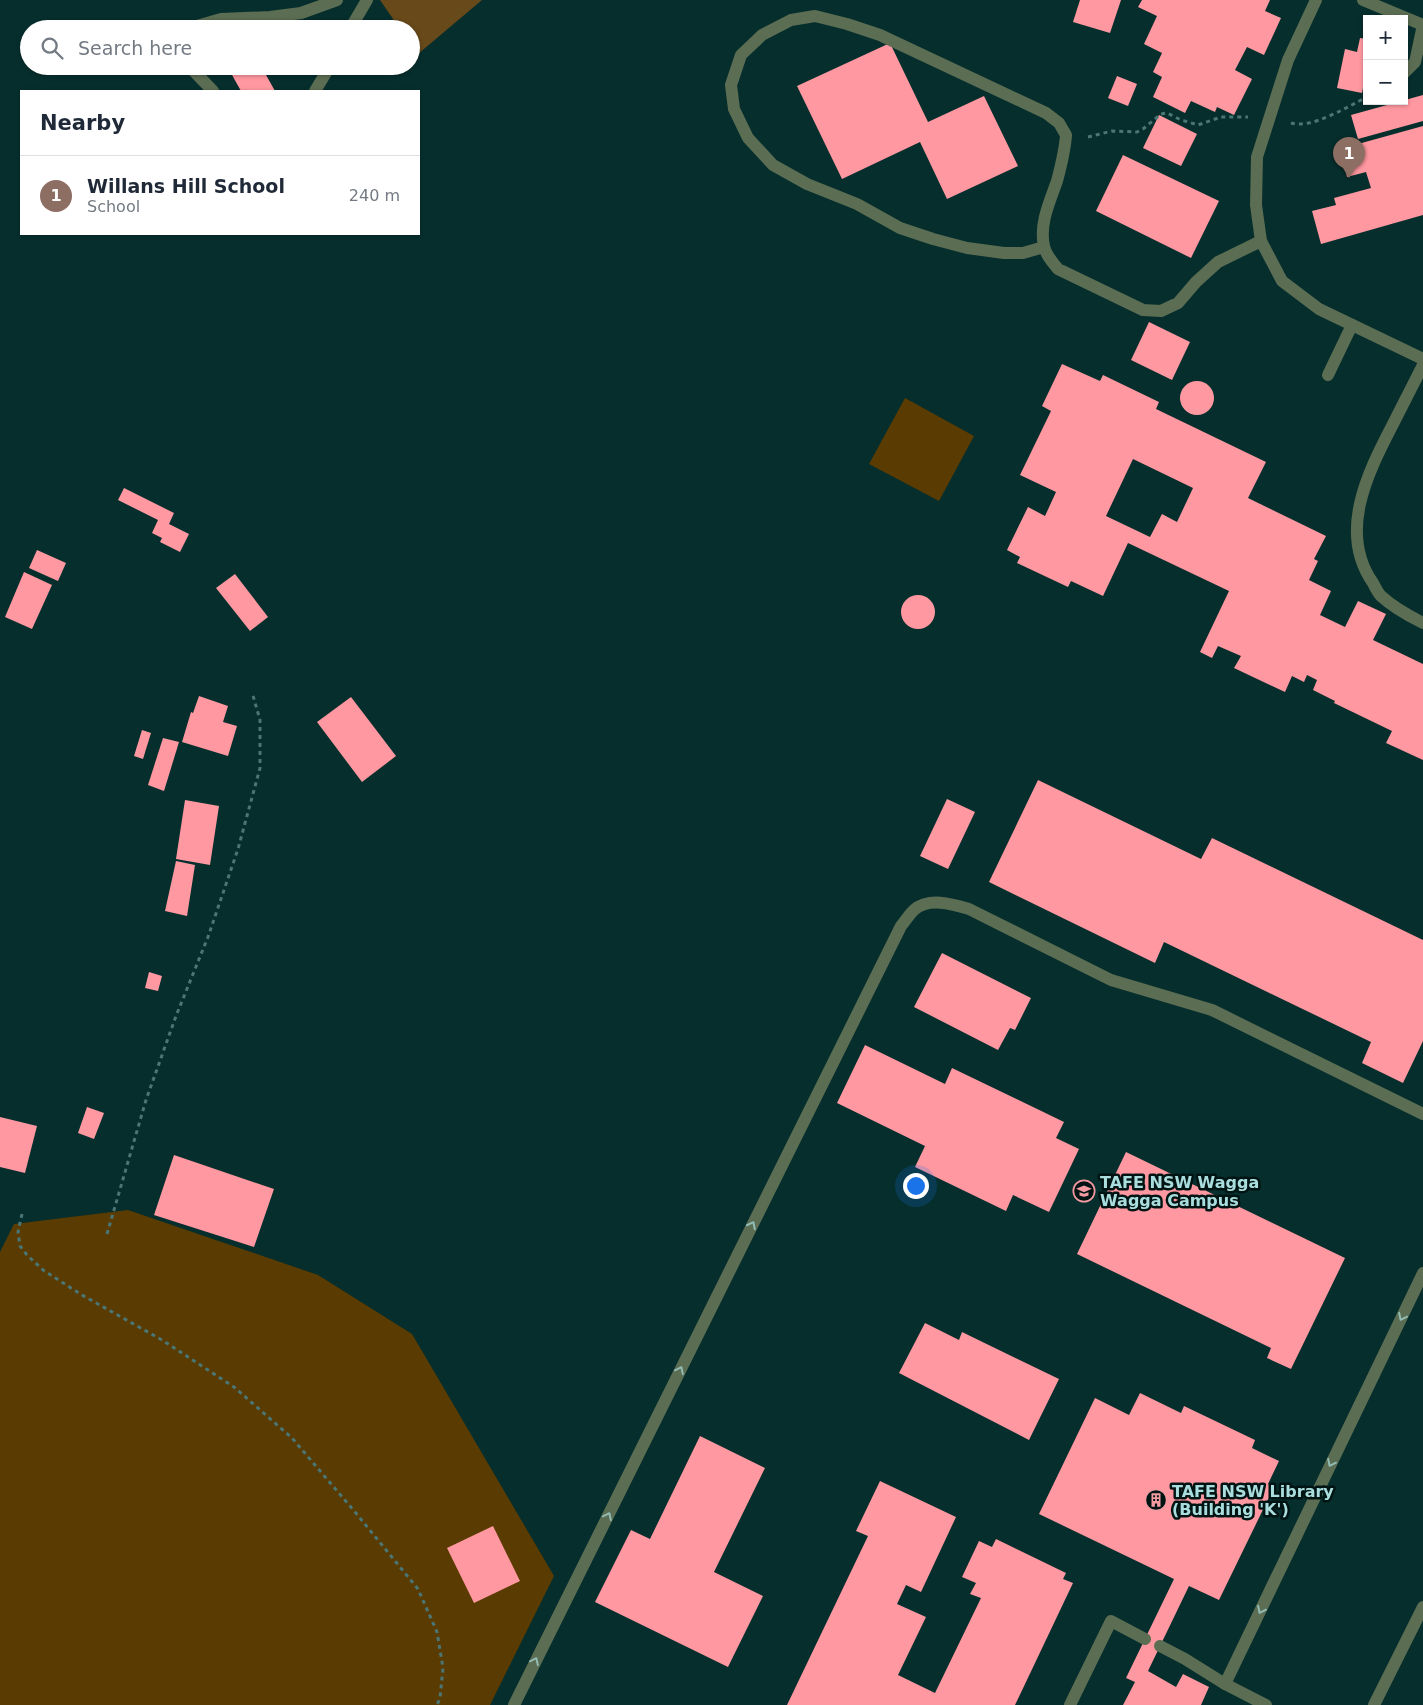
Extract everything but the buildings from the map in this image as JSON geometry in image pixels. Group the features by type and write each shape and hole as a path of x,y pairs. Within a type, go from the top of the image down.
{"street":[{"path":"218,20 301,13 337,0"},
{"path":"355,20 367,0"},
{"path":"1316,0 1288,60 1267,120 1257,157 1256,204 1261,242 1282,282 1319,309 1423,358"},
{"path":"1363,0 1423,25 1415,62 1408,69"},
{"path":"1044,247 1023,253 1004,253 967,248 933,239 900,228 858,204 807,184 773,165 748,138 734,109 731,85 741,55 762,35 791,20 815,16 880,35 1046,113 1059,123 1066,134 1057,180 1042,232 1044,247 1050,260 1058,269 1143,310 1160,311 1178,303 1196,282 1218,262 1261,242"},
{"path":"197,75 211,90"},
{"path":"316,90 325,75"},
{"path":"1328,375 1352,324"},
{"path":"1423,365 1380,448 1366,481 1358,508 1357,546 1364,572 1381,596 1423,623"},
{"path":"514,1705 901,926 915,909 928,903 949,903 969,909 1110,980 1212,1010 1423,1114"},
{"path":"1225,1684 1423,1273"},
{"path":"1374,1705 1423,1607"},
{"path":"1070,1705 1111,1621 1145,1639"},
{"path":"1160,1646 1225,1684 1266,1705"}],"path":[{"path":"1065,145 1102,132 1137,132 1143,130 1161,114 1167,113 1198,125 1230,116 1281,121 1299,125 1330,116 1363,99"},
{"path":"107,1234 146,1100 176,1016 208,937 238,849 260,768 260,720 252,692"},
{"path":"22,1214 18,1232 20,1246 43,1270 82,1295 162,1340 234,1387 292,1438 355,1512 418,1588 437,1632 443,1668 438,1705"}],"shaded area":[{"path":"380,0 482,0 420,52 420,20 394,20"},
{"path":"905,398 974,436 939,501 869,464"},
{"path":"128,1210 318,1275 412,1334 554,1576 490,1705 0,1705 0,1252 14,1224"}],"place":[{"name":"Willans Hill School","path":"1349,178"},
{"name":"TAFE NSW Wagga Wagga Campus","path":"1084,1191"},
{"name":"TAFE NSW Library (Building 'K')","path":"1156,1500"}]}
